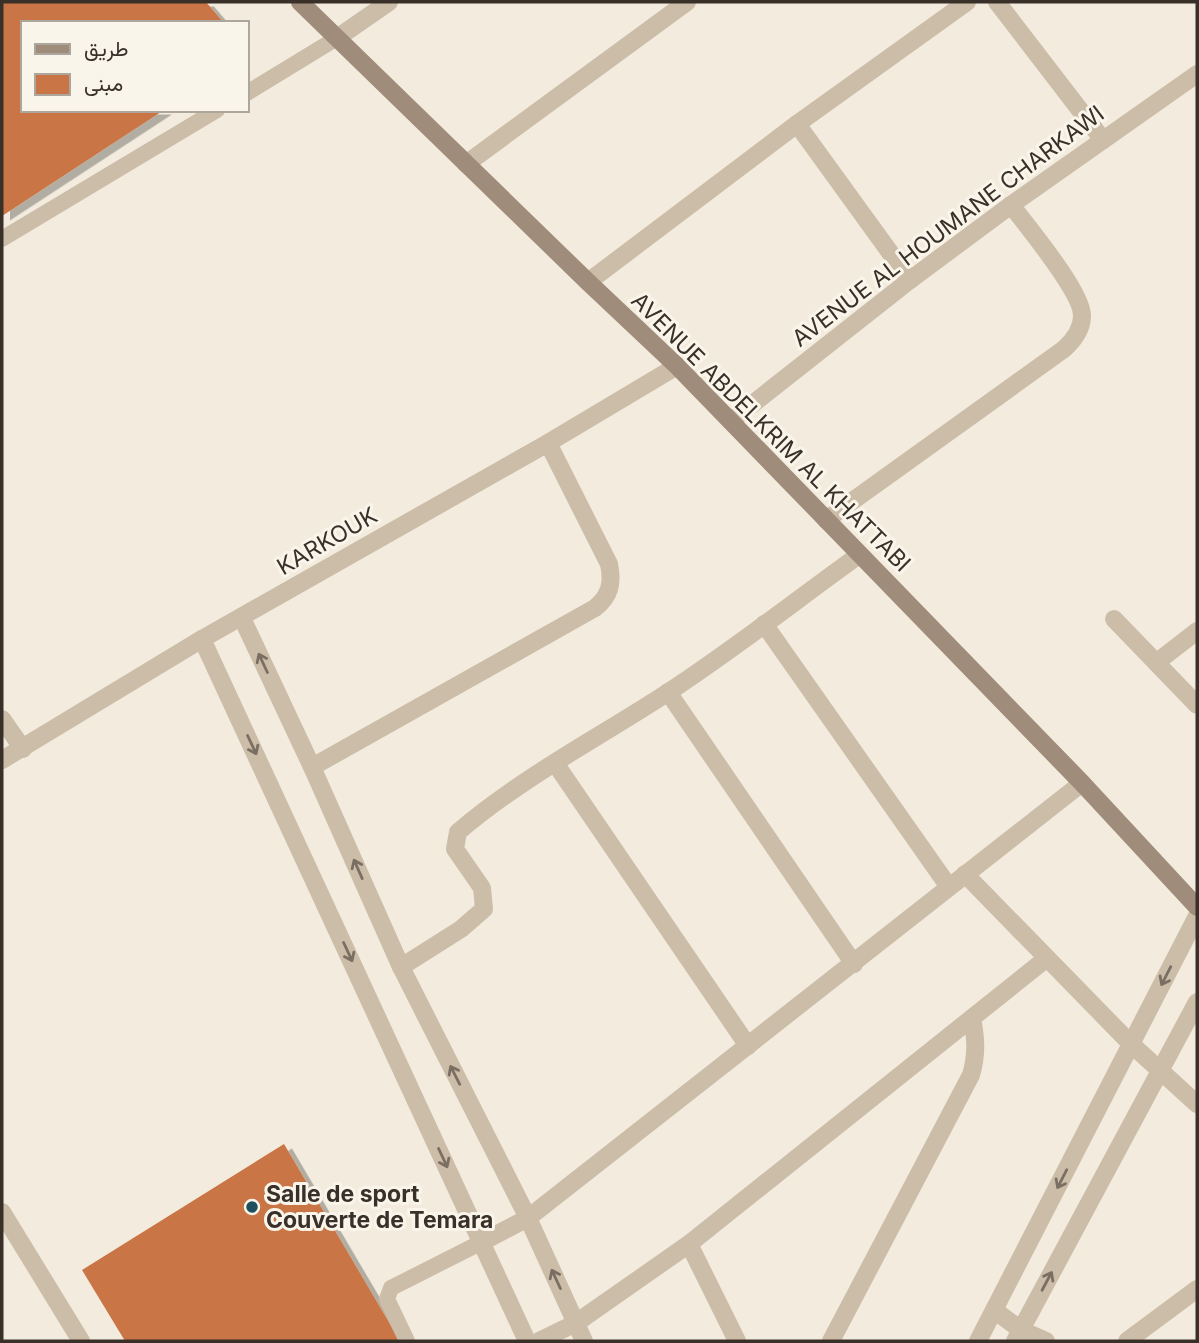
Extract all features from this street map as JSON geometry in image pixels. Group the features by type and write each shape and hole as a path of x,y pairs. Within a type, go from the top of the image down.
{"main road":[{"name":"AVENUE ABDELKRIM AL KHATTABI","path":"300,2 677,366 1082,783 1197,906"}],"street":[{"path":"338,38 389,2"},
{"path":"466,164 687,2"},
{"path":"588,282 797,124 967,2"},
{"path":"997,2 1103,140"},
{"name":"AVENUE AL HOUMANE CHARKAWI","path":"731,421 1011,205 1197,74"},
{"path":"797,124 910,281"},
{"path":"825,520 1064,349 1079,332 1082,316 1077,297 1011,205"},
{"name":"KARKOUK","path":"2,760 202,639 548,443 677,366"},
{"path":"312,767 584,615 602,602 611,584 609,564 548,443"},
{"path":"401,967 461,929 484,909 482,888 455,849 458,832 472,819 668,692 859,555"},
{"path":"242,618 401,967 528,1218 584,1341"},
{"path":"1114,620 1197,705"},
{"path":"764,624 949,887"},
{"path":"1157,662 1197,631"},
{"path":"202,639 527,1341"},
{"path":"668,692 854,964"},
{"path":"2,719 23,749"},
{"path":"555,763 748,1046"},
{"path":"482,1242 528,1218 1082,783"},
{"path":"965,874 1131,1044 1197,1104"},
{"path":"978,1341 1197,916"},
{"path":"539,1341 576,1323 689,1244 1047,958"},
{"path":"1018,1336 1197,1002"},
{"path":"831,1341 971,1075 976,1045 972,1018"},
{"path":"2,1212 81,1341"},
{"path":"689,1244 737,1341"},
{"path":"1127,1341 1197,1289"},
{"path":"994,1310 1018,1336 1045,1341"}],"lane":[{"path":"248,92 338,38"},
{"path":"2,239 215,112"},
{"path":"407,1341 387,1299 391,1288 482,1242"}],"building":[{"path":"2,2 206,2 222,21 21,21 21,112 161,112 2,216"},
{"name":"Salle de sport Couverte de Temara","path":"284,1144 400,1341 125,1341 82,1270"}],"place":[{"name":"Salle de sport Couverte de Temara","path":"252,1207"}]}
